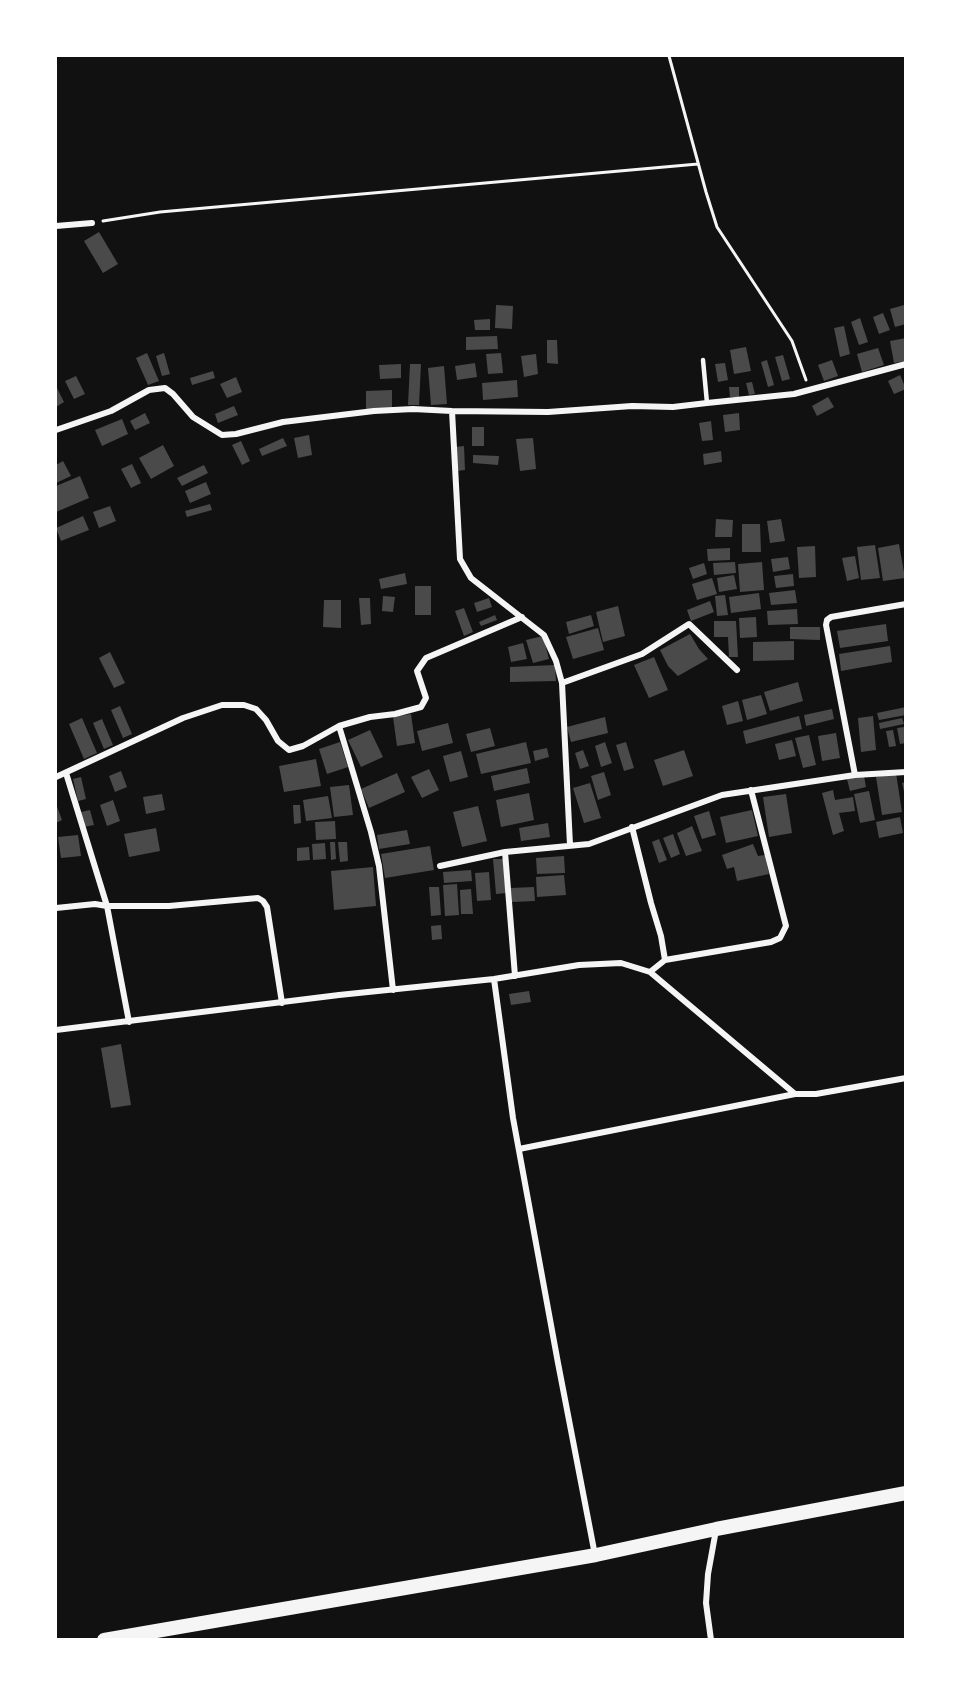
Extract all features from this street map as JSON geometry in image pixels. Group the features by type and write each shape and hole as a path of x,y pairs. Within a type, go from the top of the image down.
{"main road":[{"path":"104,1640 596,1555 716,1529 906,1493"}],"street":[{"path":"56,226 92,223"},
{"path":"56,430 111,411 149,390 165,388 193,417 222,435 236,434 283,422 374,411 413,409 548,412 707,403 794,394 906,364"},
{"path":"452,411 460,559 471,578 544,635 556,661 562,682 570,845"},
{"path":"855,775 826,626 827,620 831,617 906,604"},
{"path":"56,777 183,718 222,705 244,705 256,709 278,741 289,750 303,746 339,726 421,707 426,698 417,671 426,658 522,617"},
{"path":"562,682 642,654 688,624 737,670"},
{"path":"339,726 379,866 393,990"},
{"path":"440,866 505,852 589,844 722,795 855,775 906,772"},
{"path":"66,773 106,906 129,1022"},
{"path":"650,972 665,960 771,942 780,938 786,926 751,790"},
{"path":"632,827 651,903 662,936 665,960"},
{"path":"505,852 515,976"},
{"path":"56,908 95,904 169,906 258,898 267,907 282,1003"},
{"path":"56,1030 494,979 579,965 621,963 650,972 795,1094"},
{"path":"494,979 519,1149 596,1555"},
{"path":"519,1149 795,1094 816,1094 906,1078"},
{"path":"711,1640 706,1603 708,1574 716,1529"}],"lane":[{"path":"703,360 707,403"}],"path":[{"path":"669,56 717,227 792,340 808,391"},
{"path":"92,223 160,212 698,164"}],"building":[{"path":"99,232 118,264 103,273 84,241"},
{"path":"496,305 513,306 512,329 495,328"},
{"path":"904,305 906,324 895,327 890,309"},
{"path":"883,313 890,330 879,334 873,317"},
{"path":"860,318 868,342 859,345 851,322"},
{"path":"490,319 490,330 475,330 474,320"},
{"path":"844,326 850,354 840,357 834,328"},
{"path":"497,336 498,349 466,350 466,337"},
{"path":"906,338 906,361 894,363 890,341"},
{"path":"547,340 557,340 558,364 547,363"},
{"path":"746,347 751,371 734,374 730,350"},
{"path":"878,348 884,365 862,372 857,354"},
{"path":"147,353 159,381 148,385 136,358"},
{"path":"164,353 170,374 162,376 156,356"},
{"path":"501,353 503,373 488,374 486,354"},
{"path":"536,354 538,374 524,377 521,356"},
{"path":"783,355 790,379 782,381 775,357"},
{"path":"767,360 774,385 768,387 761,362"},
{"path":"832,360 838,376 824,381 818,365"},
{"path":"475,363 477,377 457,380 455,366"},
{"path":"725,363 728,380 718,382 715,364"},
{"path":"401,364 401,378 380,379 379,365"},
{"path":"410,364 421,364 419,405 408,405"},
{"path":"444,366 447,404 431,405 428,368"},
{"path":"213,371 215,378 192,385 190,378"},
{"path":"900,375 906,389 894,394 888,381"},
{"path":"76,376 85,394 74,399 65,381"},
{"path":"236,377 242,392 227,398 220,384"},
{"path":"517,380 518,397 483,400 482,383"},
{"path":"752,382 755,394 749,395 746,383"},
{"path":"56,386 64,402 56,407"},
{"path":"729,387 739,387 739,397 730,397"},
{"path":"392,390 392,409 366,409 366,391"},
{"path":"828,397 834,407 817,416 812,406"},
{"path":"234,406 238,415 218,423 215,414"},
{"path":"145,413 150,423 135,430 130,421"},
{"path":"739,413 740,430 725,432 723,415"},
{"path":"122,419 128,434 102,446 95,430"},
{"path":"711,421 713,440 702,441 699,423"},
{"path":"472,427 484,427 484,446 472,446"},
{"path":"309,435 312,455 298,458 294,438"},
{"path":"283,438 287,446 262,456 259,449"},
{"path":"533,438 536,469 520,471 516,439"},
{"path":"241,441 250,461 242,465 232,445"},
{"path":"163,445 174,466 151,479 139,458"},
{"path":"464,446 465,470 456,471 455,447"},
{"path":"721,451 722,462 704,465 703,454"},
{"path":"473,455 499,456 498,465 473,463"},
{"path":"63,461 71,476 56,483 56,465"},
{"path":"132,464 141,483 131,488 121,469"},
{"path":"204,465 208,473 182,486 177,478"},
{"path":"80,476 89,498 56,512 56,486"},
{"path":"206,482 211,494 190,503 185,491"},
{"path":"210,504 212,510 187,517 185,511"},
{"path":"110,506 116,521 99,528 93,512"},
{"path":"83,516 89,530 61,541 56,528"},
{"path":"716,519 733,520 732,537 715,537"},
{"path":"781,519 785,541 770,543 767,521"},
{"path":"742,524 760,524 761,552 742,552"},
{"path":"899,544 905,578 883,581 878,548"},
{"path":"875,545 880,578 861,580 857,547"},
{"path":"815,546 816,577 799,578 797,547"},
{"path":"730,548 730,560 708,561 707,549"},
{"path":"855,556 859,578 847,581 842,558"},
{"path":"788,557 790,569 773,572 771,559"},
{"path":"735,562 736,573 714,575 713,563"},
{"path":"762,562 764,590 740,592 738,564"},
{"path":"704,563 707,574 693,579 689,568"},
{"path":"405,573 407,584 381,589 379,579"},
{"path":"793,574 794,586 776,588 774,576"},
{"path":"734,575 737,589 719,592 717,578"},
{"path":"712,578 717,594 697,600 692,584"},
{"path":"415,586 431,586 431,615 415,615"},
{"path":"795,590 797,603 771,605 769,593"},
{"path":"759,593 761,609 731,613 729,597"},
{"path":"725,595 728,615 717,616 715,596"},
{"path":"383,596 395,597 393,612 382,611"},
{"path":"359,598 370,598 371,624 361,625"},
{"path":"489,598 492,607 477,612 474,603"},
{"path":"324,600 341,600 341,628 323,627"},
{"path":"710,601 714,612 691,621 687,610"},
{"path":"618,606 625,636 603,642 596,612"},
{"path":"464,608 473,632 464,636 455,611"},
{"path":"797,609 798,624 768,625 767,611"},
{"path":"495,615 497,620 481,626 479,622"},
{"path":"591,615 594,626 569,634 566,622"},
{"path":"756,617 757,637 740,638 739,618"},
{"path":"714,621 736,621 738,657 729,657 728,637 714,637"},
{"path":"886,624 888,641 840,648 837,631"},
{"path":"790,627 820,627 820,640 790,639"},
{"path":"598,628 604,650 573,659 566,637"},
{"path":"690,634 708,659 678,676 668,666 660,650"},
{"path":"543,636 549,659 533,663 526,640"},
{"path":"794,641 794,660 753,661 753,642"},
{"path":"523,643 527,659 511,662 508,647"},
{"path":"890,646 892,662 841,671 839,654"},
{"path":"110,652 125,683 114,688 99,658"},
{"path":"654,657 668,690 649,698 634,665"},
{"path":"555,665 556,681 510,682 510,667"},
{"path":"798,682 803,701 770,711 764,692"},
{"path":"761,695 767,714 747,720 742,700"},
{"path":"738,701 743,721 727,725 722,706"},
{"path":"120,706 132,734 123,738 111,710"},
{"path":"906,707 906,715 879,720 877,713"},
{"path":"832,709 834,719 806,726 804,715"},
{"path":"411,714 415,743 397,746 393,717"},
{"path":"799,716 802,729 746,744 743,731"},
{"path":"873,716 876,750 861,752 858,718"},
{"path":"605,717 608,733 571,742 567,727"},
{"path":"82,718 97,753 84,759 69,724"},
{"path":"902,718 904,724 880,729 879,723"},
{"path":"102,719 113,745 104,749 93,723"},
{"path":"448,723 453,743 422,751 417,731"},
{"path":"904,727 906,743 900,744 897,728"},
{"path":"490,728 495,746 471,752 466,734"},
{"path":"370,730 383,757 361,767 348,740"},
{"path":"893,730 896,746 889,747 886,731"},
{"path":"836,733 840,758 822,761 818,736"},
{"path":"809,735 816,765 803,768 795,738"},
{"path":"792,740 796,756 779,760 775,744"},
{"path":"340,742 348,767 327,774 319,749"},
{"path":"526,742 531,763 481,774 476,754"},
{"path":"605,742 612,763 601,767 595,746"},
{"path":"626,742 634,768 624,771 616,745"},
{"path":"547,748 549,757 535,761 533,751"},
{"path":"583,750 589,766 580,769 575,753"},
{"path":"684,750 693,776 663,786 654,760"},
{"path":"461,751 468,777 450,782 443,756"},
{"path":"316,759 321,786 284,792 279,766"},
{"path":"527,768 530,783 494,791 491,776"},
{"path":"429,769 439,790 422,798 411,777"},
{"path":"121,771 127,787 115,792 109,776"},
{"path":"604,772 611,795 598,800 591,776"},
{"path":"397,773 405,792 369,808 361,789"},
{"path":"896,773 902,812 882,815 876,777"},
{"path":"864,776 866,787 850,791 847,779"},
{"path":"81,777 86,799 78,801 73,779"},
{"path":"906,782 906,796 905,796 902,783"},
{"path":"590,783 601,818 584,823 573,788"},
{"path":"349,785 353,815 334,817 330,787"},
{"path":"833,790 835,800 853,797 855,811 839,813 844,831 833,835 822,793"},
{"path":"869,791 875,820 860,823 854,794"},
{"path":"529,793 534,820 501,827 496,800"},
{"path":"162,794 165,810 146,814 143,797"},
{"path":"786,794 792,833 769,837 763,797"},
{"path":"328,796 332,818 306,821 303,800"},
{"path":"113,800 120,821 107,826 100,805"},
{"path":"56,804 62,820 56,823"},
{"path":"293,805 300,805 301,823 294,824"},
{"path":"478,806 487,841 462,847 453,812"},
{"path":"90,810 94,825 84,827 81,812"},
{"path":"752,810 758,836 726,843 720,817"},
{"path":"709,811 716,835 702,839 694,816"},
{"path":"900,817 903,833 879,838 876,822"},
{"path":"335,821 336,839 316,840 315,822"},
{"path":"548,823 550,837 521,841 519,828"},
{"path":"692,826 702,851 686,856 677,833"},
{"path":"156,828 160,851 129,857 124,834"},
{"path":"407,830 410,844 379,849 377,835"},
{"path":"673,834 680,854 671,858 663,838"},
{"path":"78,835 81,856 61,858 58,837"},
{"path":"659,839 667,860 659,863 652,842"},
{"path":"330,842 335,842 336,859 331,860"},
{"path":"338,842 347,842 348,861 340,862"},
{"path":"325,843 326,859 313,860 312,844"},
{"path":"753,844 758,856 765,855 769,874 737,881 734,867 727,869 722,855"},
{"path":"430,846 434,870 385,878 381,854"},
{"path":"309,847 310,860 297,861 297,848"},
{"path":"564,856 565,873 537,874 536,858"},
{"path":"493,859 503,859 506,893 496,894"},
{"path":"373,867 376,906 334,910 331,871"},
{"path":"471,870 472,881 444,883 443,872"},
{"path":"489,872 491,900 477,901 475,873"},
{"path":"564,875 566,895 537,897 536,877"},
{"path":"457,884 459,915 445,916 443,885"},
{"path":"429,887 439,887 441,915 431,916"},
{"path":"534,887 535,901 512,902 511,888"},
{"path":"471,889 473,914 461,914 460,890"},
{"path":"441,925 442,939 432,940 431,926"},
{"path":"529,991 531,1002 511,1005 509,994"},
{"path":"121,1044 131,1105 111,1108 101,1048"}]}
